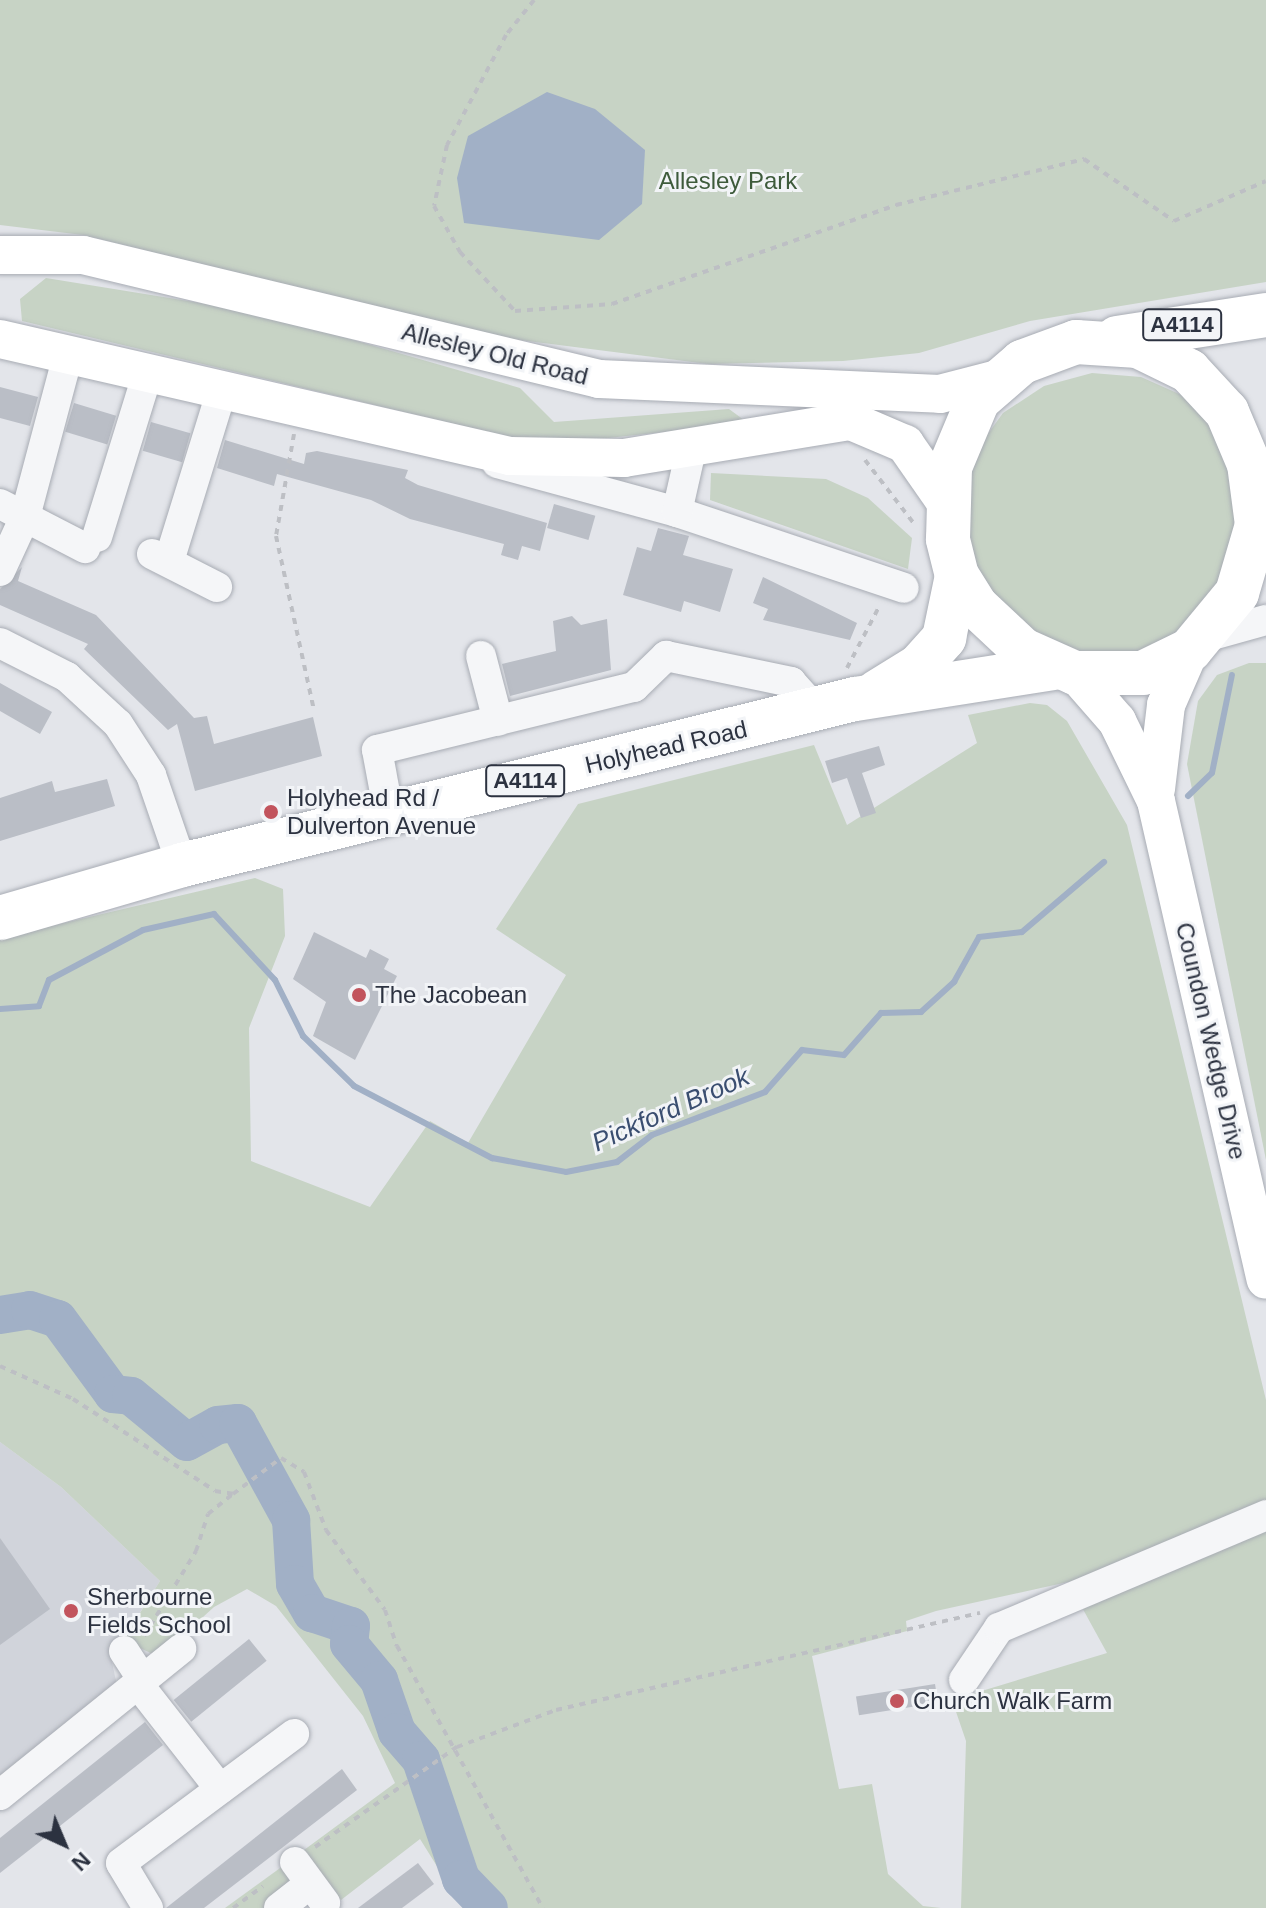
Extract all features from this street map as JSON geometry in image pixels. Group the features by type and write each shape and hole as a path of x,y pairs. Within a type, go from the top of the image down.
{"highway":[{"name":"A4114","path":"1099,341 1266,315"},
{"path":"1064,670 997,629 957,576 944,500 960,431 997,379 1051,350 1099,341 1138,346 1189,371 1227,412 1249,464 1262,536 1237,593 1198,643"},
{"path":"1249,464 1266,409"},
{"name":"Holyhead Road","path":"0,918 182,865 841,696 919,666 944,638 957,576"},
{"name":"Holyhead Road","path":"841,696 1064,670 1143,673 1198,643"}],"main road":[{"name":"Allesley Old Road","path":"0,255 83,255 599,379 940,394 997,379"},
{"path":"0,339 445,446 565,460 691,450 851,421 905,444 944,500"},
{"name":"Coundon Wedge Drive","path":"1156,801 1163,717 1198,643"},
{"name":"Coundon Wedge Drive","path":"1064,670 1117,721 1156,801 1266,1280"}],"street":[{"path":"0,571 12,510 68,355"},
{"path":"12,510 94,540 147,375"},
{"path":"217,587 159,557 221,393"},
{"path":"445,446 597,496 677,512 904,588"},
{"path":"677,512 691,450"},
{"path":"1198,643 1266,620"},
{"path":"0,643 67,677 118,724 151,775 182,865"},
{"path":"481,656 498,721"},
{"path":"389,814 377,750 634,687 666,656 791,682 841,696"},
{"path":"964,1680 999,1628 1266,1515"},
{"path":"0,1795 134,1669 181,1649"},
{"path":"134,1669 220,1789"},
{"path":"148,1908 121,1863 294,1734"}],"path":[{"path":"534,0 506,35 447,145 434,206 460,252 515,311 612,304 896,205 1084,159 1174,221 1266,181"},
{"path":"299,412 276,536 314,711"},
{"path":"871,467 893,489 920,540"},
{"path":"841,696 882,600 863,590 866,574"},
{"path":"0,1366 73,1399 215,1491 233,1494"},
{"path":"134,1669 196,1551 208,1514 274,1460 304,1472 326,1530 385,1610 397,1646 457,1747 543,1908"},
{"path":"400,1785 431,1769 457,1747 556,1710 997,1610"}],"shaded area":[{"name":"Sherbourne Fields School","path":"0,1442 61,1487 160,1581 111,1658 118,1690 0,1783"}],"green space":[{"name":"Allesley Park","path":"0,0 1266,0 1266,282 1030,321 919,353 843,361 708,364 497,337 83,235 0,225"},
{"path":"46,278 256,312 520,388 554,422 729,409 748,423 543,445 22,321 20,299"},
{"path":"1092,373 1141,377 1186,397 1222,431 1251,522 1185,642 1095,666 1008,631 960,549 974,453 1003,413 1044,386"},
{"path":"711,473 826,479 868,498 912,538 908,569 710,500"},
{"path":"1249,663 1266,663 1266,1160 1187,764 1198,701 1217,675"},
{"path":"1030,703 1047,705 1067,721 1127,825 1266,1400 1266,1908 961,1908 966,1741 952,1700 1107,1653 1068,1582 936,1611 906,1621 907,1631 812,1656 839,1789 872,1784 888,1874 923,1906 941,1908 463,1908 420,1839 341,1900 304,1850 395,1783 363,1716 276,1606 247,1589 214,1607 159,1657 123,1640 160,1581 61,1487 0,1442 0,938 255,878 283,889 285,936 249,1028 251,1161 370,1207 430,1121 468,1143 566,975 496,929 578,804 814,745 847,825 977,743 968,715"},
{"path":"287,1863 290,1879 265,1908 225,1908"}],"water":[{"path":"547,92 595,109 645,150 642,204 599,240 464,223 457,178 468,136"}],"building":[{"path":"0,387 38,397 30,426 0,418"},
{"path":"74,403 116,416 107,445 65,432"},
{"path":"151,422 190,433 182,462 143,451"},
{"path":"225,440 304,464 306,453 317,451 408,470 405,478 418,485 547,523 540,551 522,546 518,560 501,555 504,544 410,519 371,500 277,474 274,486 217,468"},
{"path":"554,504 595,516 588,540 547,528"},
{"path":"658,528 689,536 683,555 733,569 720,612 684,601 681,612 623,595 637,547 651,551"},
{"path":"22,567 18,581 96,615 194,718 207,716 214,744 313,717 322,756 195,791 177,724 168,730 84,649 88,644 0,605 0,589"},
{"path":"763,577 857,623 850,640 763,620 768,609 753,603"},
{"path":"572,616 581,625 607,619 611,670 510,696 502,664 556,651 553,621"},
{"path":"0,683 52,712 40,734 0,711"},
{"path":"879,746 885,765 862,773 876,813 861,818 847,778 832,783 825,761"},
{"path":"107,779 115,806 0,841 0,798 52,781 55,792"},
{"name":"The Jacobean","path":"314,932 366,958 370,949 389,959 384,969 397,976 355,1060 313,1036 326,1002 293,979"},
{"path":"0,1538 50,1609 0,1645"},
{"path":"249,1639 267,1661 191,1722 174,1700"},
{"name":"Church Walk Farm","path":"935,1684 938,1703 859,1715 856,1697"},
{"path":"145,1722 163,1745 0,1873 0,1838"},
{"path":"342,1769 357,1790 204,1908 166,1908"},
{"path":"418,1863 434,1884 402,1908 358,1908"}],"waterway":[{"name":"Pickford Brook","path":"1188,796 1212,773 1232,675"},
{"name":"Pickford Brook","path":"0,1009 39,1006 49,980 143,930 214,914 275,980 303,1036 354,1086 492,1158 566,1172 617,1162 652,1135 765,1092 802,1050 844,1055 881,1013 921,1012 954,982 979,937 1022,932 1104,862"},
{"path":"0,1315 30,1310 58,1319 113,1394 131,1396 187,1442 218,1425 238,1423 291,1520 295,1584 312,1613 351,1626 349,1644 379,1680 397,1732 421,1760 461,1879 489,1908"}],"place":[{"name":"Holyhead Rd / Dulverton Avenue","path":"271,812"},
{"name":"The Jacobean","path":"359,995"},
{"name":"Sherbourne Fields School","path":"71,1611"},
{"name":"Church Walk Farm","path":"897,1701"}]}
